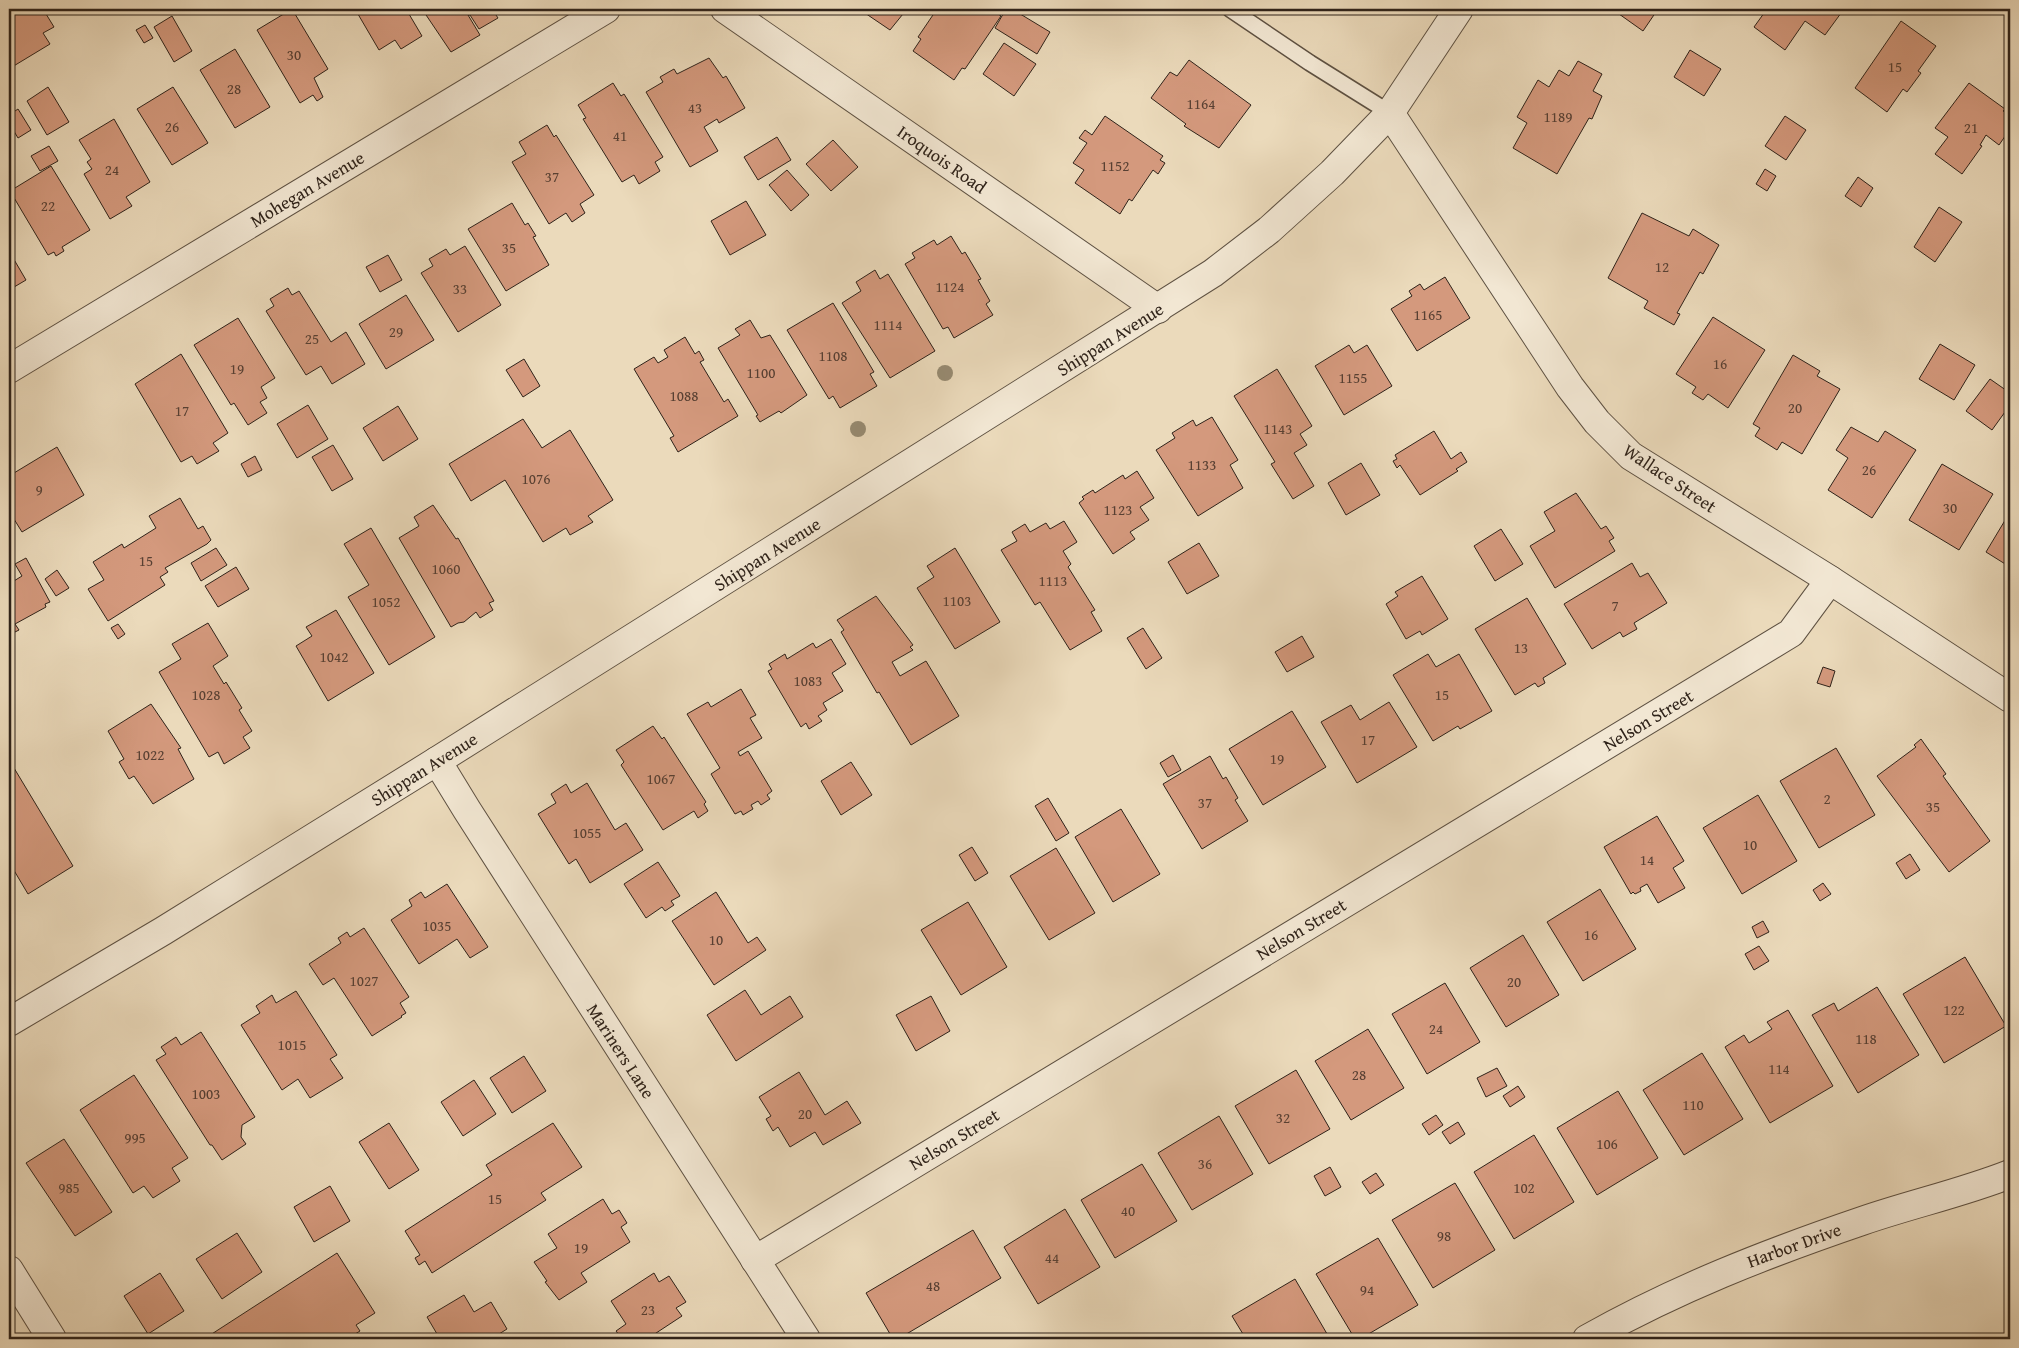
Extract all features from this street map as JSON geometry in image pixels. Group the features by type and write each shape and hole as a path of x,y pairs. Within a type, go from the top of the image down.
{"street":[{"name":"Mohegan Avenue","path":"9,369 606,9"},
{"name":"Iroquois Road","path":"725,9 1158,310"},
{"name":"Shippan Avenue","path":"10,1019 162,931 438,761 1158,310 1213,273 1269,230 1332,173 1390,113 1459,9"},
{"name":"Wallace Street","path":"1390,113 1570,387 1597,422 1631,456 1830,580 2010,698"},
{"name":"Nelson Street","path":"755,1260 1791,633 1830,580"},
{"name":"Mariners Lane","path":"438,761 472,818 806,1339"},
{"name":"Harbor Drive","path":"1587,1339 1666,1297 1719,1273 1863,1220 2010,1176"},
{"path":"9,1270 52,1339"}],"lane":[{"path":"1230,9 1310,64 1390,113"}],"building":[{"path":"9,9 43,9 54,27 43,33 50,44 12,67 9,61"},
{"path":"292,9 328,69 314,78 323,97 317,101 313,95 300,103 257,30"},
{"path":"355,9 406,9 422,36 401,49 395,40 379,50"},
{"path":"422,9 499,9 494,12 498,18 479,29 470,15 468,15 480,35 451,52"},
{"path":"859,9 907,9 890,30"},
{"path":"937,9 993,9 1001,16 965,69 962,68 954,80 913,51 921,39 918,37"},
{"path":"1006,9 1012,9 1050,32 1037,54 995,28"},
{"path":"1612,9 1658,9 1643,31"},
{"path":"1767,9 1844,9 1825,35 1805,21 1785,50 1754,27"},
{"path":"172,16 192,51 174,62 154,27"},
{"path":"1901,21 1936,46 1918,71 1921,73 1907,92 1903,89 1887,112 1855,88"},
{"path":"145,25 153,38 144,43 136,30"},
{"path":"1004,43 1036,64 1014,96 983,74"},
{"path":"235,49 270,107 235,128 200,70"},
{"path":"1690,50 1721,69 1704,96 1674,77"},
{"path":"709,58 723,78 726,76 745,108 719,123 717,119 704,127 718,151 690,167 646,92 663,82 660,77 674,69 677,74"},
{"path":"1189,60 1251,105 1219,148 1184,126 1186,124 1151,98 1170,72 1177,76"},
{"path":"1578,61 1602,74 1593,91 1602,96 1592,119 1589,118 1557,174 1513,148 1527,123 1517,117 1538,80 1549,87 1559,70 1569,76"},
{"path":"613,83 621,96 624,94 663,157 655,162 660,171 639,184 634,175 622,182 583,119 586,118 578,105"},
{"path":"1969,83 2005,109 2003,111 2010,116 2010,129 1999,145 1986,135 1980,145 1982,146 1962,174 1935,154 1948,137 1935,128"},
{"path":"48,87 69,122 47,135 27,101"},
{"path":"173,87 208,143 172,165 137,109"},
{"path":"18,109 31,130 18,138 9,123 9,115"},
{"path":"1105,116 1163,156 1160,160 1165,163 1158,174 1153,170 1132,201 1129,199 1120,214 1075,183 1084,170 1073,163 1087,143 1079,138 1085,130 1092,135"},
{"path":"1785,116 1806,130 1786,160 1765,146"},
{"path":"114,119 150,182 126,197 132,206 110,219 84,174 92,169 87,162 91,159 79,140"},
{"path":"547,125 554,137 556,135 594,195 580,204 585,213 572,222 566,213 549,224 512,162 526,154 519,142"},
{"path":"777,137 791,160 758,180 744,157"},
{"path":"833,140 858,167 831,191 806,164"},
{"path":"49,146 58,161 40,171 31,156"},
{"path":"51,166 90,230 62,247 64,251 56,256 54,252 48,255 10,191"},
{"path":"1765,169 1776,176 1767,191 1756,184"},
{"path":"787,170 809,195 791,211 769,185"},
{"path":"1858,177 1873,188 1861,207 1845,196"},
{"path":"746,201 766,235 730,255 711,221"},
{"path":"512,203 525,225 528,223 536,236 533,237 549,265 506,291 468,229"},
{"path":"1939,207 1962,222 1935,262 1914,247"},
{"path":"1642,213 1689,236 1693,229 1719,245 1703,274 1700,272 1677,313 1680,314 1674,325 1644,308 1648,301 1608,278"},
{"path":"951,236 962,254 965,252 981,279 978,280 990,301 986,304 993,315 954,338 948,327 943,329 905,264 915,258 912,253 934,240 937,245"},
{"path":"465,246 501,305 458,332 421,273 433,266 429,259 446,249 450,255"},
{"path":"9,251 26,280 9,290"},
{"path":"388,255 402,280 380,292 366,267"},
{"path":"875,270 880,279 888,274 935,351 890,378 842,303 861,291 856,282"},
{"path":"1445,277 1470,318 1417,351 1391,309 1412,296 1409,291 1420,284 1424,290"},
{"path":"288,288 292,295 299,291 331,342 346,332 365,364 332,384 321,366 306,375 266,311 274,306 270,299"},
{"path":"406,295 434,340 386,369 359,324"},
{"path":"833,303 874,372 870,374 877,386 840,408 833,396 829,399 787,330"},
{"path":"1713,317 1765,350 1728,408 1708,394 1703,400 1692,393 1696,387 1676,374"},
{"path":"238,318 275,378 261,387 267,398 260,402 267,413 248,425 234,403 231,405 194,345"},
{"path":"750,320 761,338 770,335 807,395 781,413 779,411 760,422 756,416 758,415 718,348 740,335 735,329"},
{"path":"685,337 695,354 699,351 704,360 700,362 724,402 728,399 738,416 678,452 670,438 674,436 634,369 654,357 658,363 668,357 664,350"},
{"path":"1940,344 1975,365 1954,400 1919,379"},
{"path":"1349,345 1354,353 1367,345 1392,386 1344,415 1315,366"},
{"path":"181,354 228,433 213,443 219,451 197,464 192,456 181,462 135,384"},
{"path":"1793,355 1820,371 1817,376 1840,389 1802,454 1782,442 1777,450 1755,436 1760,428 1753,424"},
{"path":"524,359 540,386 523,397 506,370"},
{"path":"1277,369 1312,426 1300,434 1307,445 1294,453 1314,486 1293,499 1271,464 1275,462 1234,396"},
{"path":"1990,379 2010,393 2010,405 1992,430 1966,411"},
{"path":"308,405 328,439 297,458 277,424"},
{"path":"398,406 418,439 383,461 363,428"},
{"path":"1212,417 1238,460 1230,465 1243,488 1198,516 1156,450 1175,438 1172,433 1193,420 1196,426"},
{"path":"523,419 542,448 570,430 613,500 588,516 593,522 570,535 566,528 543,542 505,480 471,501 449,464"},
{"path":"1851,427 1878,442 1885,431 1916,450 1872,518 1828,490 1848,458 1836,450"},
{"path":"1434,431 1451,459 1461,452 1467,462 1456,469 1458,471 1420,495 1400,465 1397,468 1393,461 1397,459 1395,455"},
{"path":"333,445 353,479 332,491 312,457"},
{"path":"57,447 84,495 22,532 9,511 9,476"},
{"path":"255,456 262,470 248,477 241,464"},
{"path":"1361,463 1380,495 1346,515 1328,483"},
{"path":"1942,464 1993,494 1959,550 1909,520"},
{"path":"1137,471 1154,498 1140,507 1149,520 1130,532 1135,539 1113,554 1079,503 1084,499 1082,497 1093,490 1095,493 1123,475 1125,479"},
{"path":"1576,493 1601,529 1606,526 1614,538 1609,541 1615,551 1555,588 1530,546 1555,531 1544,512"},
{"path":"180,498 198,529 203,526 211,540 165,568 168,572 160,577 165,585 108,621 88,589 104,580 93,562 122,544 124,548 156,528 149,516"},
{"path":"433,505 456,539 458,538 494,601 489,603 493,610 480,618 476,612 464,622 451,627 399,538 419,526 414,517"},
{"path":"2010,512 2010,567 1986,552"},
{"path":"1064,521 1077,542 1063,551 1071,564 1068,567 1095,610 1091,612 1102,631 1070,650 1040,602 1035,605 1001,550 1017,541 1012,532 1025,524 1030,532 1046,523 1050,529"},
{"path":"371,528 435,637 389,665 348,597 369,585 344,544"},
{"path":"1501,529 1523,564 1495,581 1474,546"},
{"path":"1199,543 1219,576 1187,594 1168,562"},
{"path":"216,548 227,565 201,581 191,563"},
{"path":"955,548 1000,622 955,649 917,588 934,577 927,566"},
{"path":"26,558 50,602 45,604 46,607 15,624 19,630 9,635 9,584 22,576 15,564"},
{"path":"1632,563 1640,577 1648,573 1667,603 1634,623 1637,629 1623,637 1620,632 1592,649 1564,604"},
{"path":"236,567 249,589 218,607 205,586"},
{"path":"57,570 69,588 56,596 45,579"},
{"path":"1422,576 1448,619 1422,635 1420,631 1406,639 1386,604 1398,596 1395,592"},
{"path":"876,596 913,645 910,647 913,650 892,662 900,676 926,661 959,716 911,745 879,692 877,693 841,632 844,630 837,620"},
{"path":"1527,598 1566,664 1543,678 1545,683 1538,687 1535,683 1515,695 1475,629"},
{"path":"336,610 374,673 328,701 296,646 312,636 306,627"},
{"path":"208,623 228,656 213,666 224,684 226,682 242,708 239,710 252,731 243,737 250,748 224,764 218,752 209,757 159,672 181,659 172,644"},
{"path":"118,624 125,634 118,639 111,628"},
{"path":"1143,628 1162,658 1146,669 1127,638"},
{"path":"1302,636 1314,657 1287,672 1275,652"},
{"path":"831,639 846,664 832,673 843,691 823,703 827,710 818,716 822,721 809,729 806,723 801,727 768,671 772,669 769,664 785,654 787,659 813,643 816,648"},
{"path":"1428,654 1436,667 1459,654 1492,711 1460,729 1458,726 1433,741 1393,675"},
{"path":"1823,667 1835,671 1830,687 1817,683"},
{"path":"741,689 756,715 750,718 762,738 738,752 740,756 748,751 772,791 767,795 770,799 761,805 758,801 751,805 753,809 743,815 741,811 735,814 711,774 720,768 687,714 708,702 711,707"},
{"path":"1389,702 1417,747 1357,783 1321,722 1351,705 1360,720"},
{"path":"151,704 181,748 178,749 194,779 153,804 134,776 129,779 119,762 124,759 108,731"},
{"path":"1292,711 1326,767 1263,805 1229,749"},
{"path":"653,726 662,739 664,737 706,802 704,804 708,811 698,818 694,811 663,830 621,765 624,762 616,750"},
{"path":"1921,739 1946,774 1943,776 1990,841 1949,872 1877,776 1916,747 1914,745"},
{"path":"1836,748 1875,815 1819,848 1780,781"},
{"path":"1173,755 1181,770 1168,777 1160,763"},
{"path":"1210,756 1223,779 1226,777 1238,798 1235,800 1248,821 1202,849 1163,784"},
{"path":"851,762 872,795 841,815 821,781"},
{"path":"14,768 73,866 28,894 9,862 9,771"},
{"path":"587,783 615,830 626,823 643,850 590,883 576,859 569,864 538,814 556,803 551,794 566,784 571,793"},
{"path":"1758,795 1797,861 1742,894 1703,828"},
{"path":"1048,798 1069,833 1056,841 1035,806"},
{"path":"1121,809 1160,874 1113,902 1075,837"},
{"path":"1657,816 1684,861 1673,868 1685,888 1658,903 1647,884 1640,888 1641,891 1631,894 1604,847"},
{"path":"972,847 988,873 975,881 959,855"},
{"path":"1056,848 1095,913 1049,940 1010,876"},
{"path":"1910,854 1920,870 1906,879 1896,863"},
{"path":"658,862 680,896 671,901 674,905 665,911 662,907 646,918 624,884"},
{"path":"1823,883 1831,894 1820,901 1813,890"},
{"path":"447,884 488,947 470,958 457,939 419,964 391,920 412,906 409,900 421,892 425,898"},
{"path":"1600,889 1636,949 1583,981 1547,922"},
{"path":"716,892 748,943 757,937 766,950 714,985 672,921"},
{"path":"968,902 1007,967 961,995 921,930"},
{"path":"1763,921 1769,932 1757,938 1752,927"},
{"path":"364,928 409,997 400,1003 406,1013 372,1036 334,978 323,985 309,964 341,943 338,938 347,932 350,937"},
{"path":"1523,935 1559,995 1506,1027 1470,968"},
{"path":"1759,946 1769,961 1754,970 1745,954"},
{"path":"1965,957 2006,1026 1944,1063 1903,994"},
{"path":"1445,983 1480,1042 1427,1074 1392,1014"},
{"path":"1877,987 1919,1055 1858,1093 1812,1015 1834,1003 1838,1011"},
{"path":"745,990 761,1015 790,996 803,1017 736,1061 707,1015"},
{"path":"296,991 337,1055 330,1059 343,1078 310,1098 298,1079 282,1090 241,1025 260,1013 256,1006 272,995 276,1003"},
{"path":"931,996 950,1031 916,1051 896,1015"},
{"path":"1788,1010 1833,1086 1770,1123 1725,1047 1744,1035 1749,1043 1772,1029 1767,1022"},
{"path":"1368,1029 1404,1088 1351,1120 1315,1061"},
{"path":"201,1032 255,1117 242,1125 241,1137 246,1144 222,1160 212,1145 210,1145 156,1060 166,1054 161,1047 176,1037 181,1045"},
{"path":"1702,1053 1743,1119 1684,1155 1643,1090"},
{"path":"524,1056 546,1091 512,1113 490,1078"},
{"path":"1497,1068 1507,1086 1486,1097 1477,1078"},
{"path":"1296,1070 1330,1129 1269,1164 1235,1106"},
{"path":"799,1072 825,1115 847,1101 861,1123 823,1145 815,1132 790,1147 778,1127 773,1131 766,1119 771,1116 759,1097"},
{"path":"134,1075 188,1158 172,1168 180,1181 153,1198 144,1186 133,1193 80,1110"},
{"path":"474,1080 496,1114 463,1136 441,1102"},
{"path":"1518,1086 1525,1097 1510,1107 1503,1096"},
{"path":"1618,1091 1658,1158 1597,1195 1557,1128"},
{"path":"1436,1115 1443,1125 1429,1135 1422,1124"},
{"path":"1219,1116 1253,1174 1192,1210 1158,1153"},
{"path":"1458,1122 1465,1134 1450,1144 1442,1132"},
{"path":"389,1123 419,1170 389,1189 359,1142"},
{"path":"553,1123 582,1167 541,1193 546,1200 432,1273 425,1261 419,1265 415,1258 420,1255 405,1231 492,1175 486,1165"},
{"path":"1534,1135 1574,1202 1514,1239 1474,1172"},
{"path":"64,1139 112,1212 75,1236 26,1163"},
{"path":"1142,1164 1177,1221 1115,1258 1081,1200"},
{"path":"1330,1167 1341,1187 1325,1196 1314,1176"},
{"path":"1376,1173 1384,1185 1370,1194 1362,1182"},
{"path":"1455,1183 1495,1250 1433,1288 1392,1220"},
{"path":"330,1186 350,1221 314,1242 294,1207"},
{"path":"603,1199 612,1214 619,1210 627,1223 621,1227 630,1242 581,1273 587,1282 559,1300 545,1282 547,1281 534,1262 557,1248 548,1234"},
{"path":"1065,1209 1100,1267 1038,1304 1004,1247"},
{"path":"973,1230 1001,1278 898,1339 893,1339 866,1293"},
{"path":"237,1233 262,1272 222,1299 196,1259"},
{"path":"1378,1238 1418,1305 1360,1339 1355,1339 1316,1274"},
{"path":"337,1253 375,1313 356,1325 360,1331 347,1339 204,1339"},
{"path":"160,1273 184,1311 148,1334 124,1296"},
{"path":"654,1273 659,1282 669,1276 686,1302 676,1308 682,1316 647,1339 622,1339 616,1331 626,1324 611,1301"},
{"path":"1295,1279 1330,1339 1246,1339 1232,1316"},
{"path":"464,1295 474,1312 491,1302 507,1329 491,1339 440,1339 427,1317"}]}
